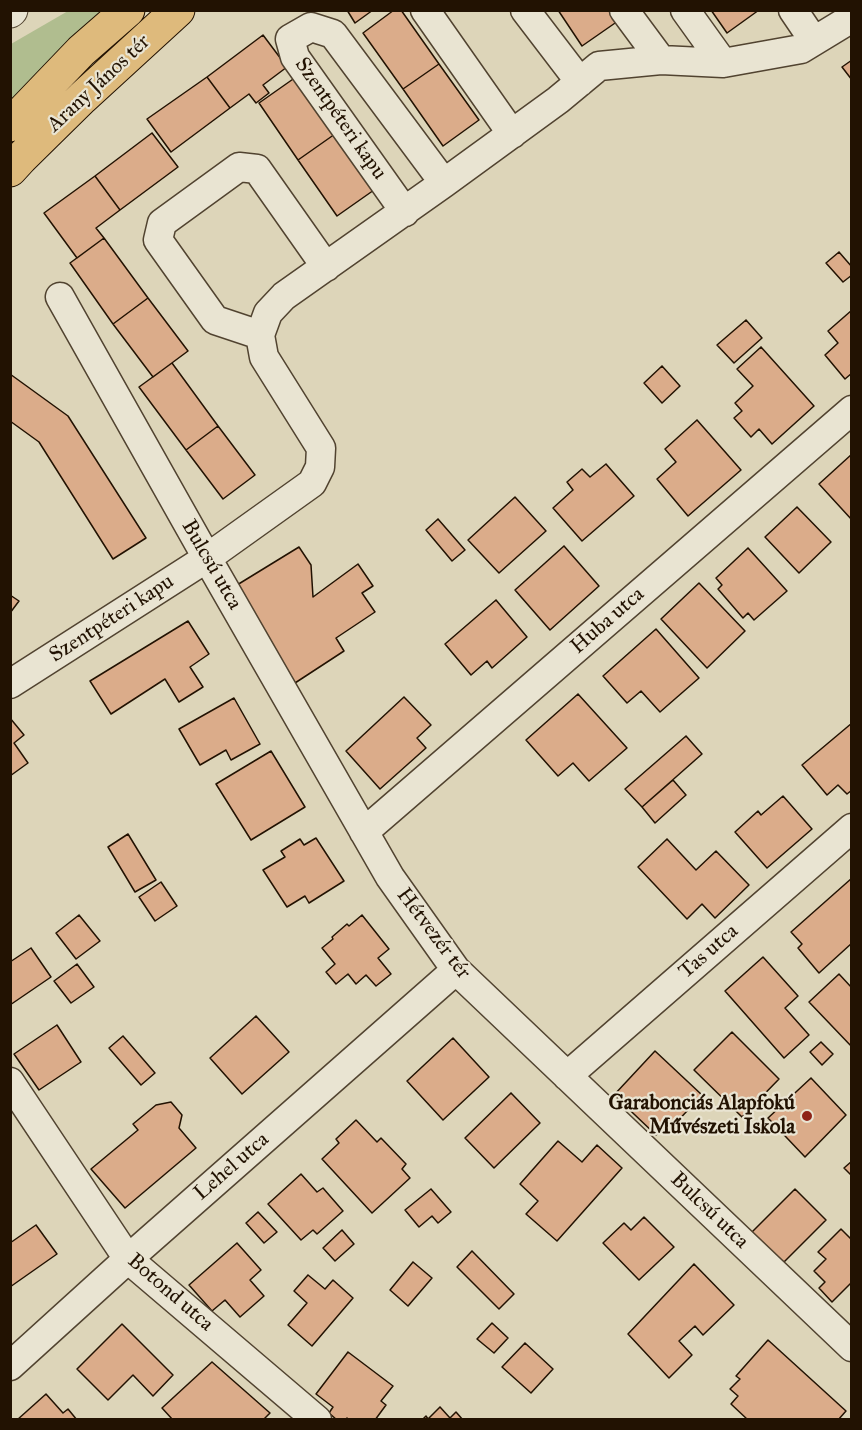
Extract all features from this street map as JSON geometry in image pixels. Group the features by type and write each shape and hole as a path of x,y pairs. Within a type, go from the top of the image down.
{"main road":[{"name":"Arany János tér","path":"10,125 81,51 128,10"},
{"name":"Arany János tér","path":"14,164 178,10"}],"street":[{"path":"425,10 512,134"},
{"path":"525,10 580,82"},
{"path":"624,10 661,60"},
{"path":"685,10 723,63"},
{"path":"793,10 814,40"},
{"path":"326,267 257,169 240,167 162,223 158,240 215,320 260,335 268,313 285,296 405,212 512,134 599,66 661,60 723,63 801,49 852,18"},
{"name":"Szentpéteri kapu","path":"405,212 295,57 290,39 311,27 333,34 444,183"},
{"name":"Bulcsú utca","path":"60,297 364,832"},
{"name":"Szentpéteri kapu","path":"10,684 207,558 312,483 320,467 321,448 264,357 260,335"},
{"name":"Huba utca","path":"364,832 852,410"},
{"name":"Tas utca","path":"567,1076 852,828"},
{"name":"Hétvezér tér","path":"364,832 390,877 456,970 567,1076"},
{"name":"Lehel utca","path":"10,1366 456,970"},
{"name":"Bulcsú utca","path":"567,1076 852,1347"},
{"name":"Botond utca","path":"10,1082 128,1259 317,1419"}],"green space":[{"path":"68,11 120,11 11,112 11,44"}],"building":[{"path":"347,10 373,10 355,23"},
{"path":"394,10 401,10 439,64 403,89 363,33"},
{"path":"558,10 611,10 618,21 582,46"},
{"path":"711,10 759,10 727,33"},
{"path":"263,35 287,67 263,85 269,93 256,103 249,94 230,108 207,77"},
{"path":"852,60 852,80 842,67"},
{"path":"439,64 479,120 443,146 403,89"},
{"path":"207,77 230,108 171,152 147,119"},
{"path":"296,77 335,134 298,160 259,103"},
{"path":"152,133 178,167 120,210 95,176"},
{"path":"335,134 374,190 337,216 298,160"},
{"path":"95,176 120,210 96,228 104,238 77,258 44,213"},
{"path":"104,238 148,298 113,324 70,263"},
{"path":"839,252 852,267 852,275 843,282 826,263"},
{"path":"148,298 188,351 153,377 113,324"},
{"path":"852,310 852,373 845,379 825,355 838,343 828,331"},
{"path":"746,320 762,338 734,363 717,345"},
{"path":"761,347 814,406 772,444 759,429 751,437 734,418 742,411 735,403 753,386 737,369"},
{"path":"172,363 218,426 186,450 139,387"},
{"path":"662,366 680,386 662,403 644,383"},
{"path":"10,374 68,416 146,538 113,559 39,442 10,421"},
{"path":"697,420 741,470 688,516 657,479 676,462 665,449"},
{"path":"218,426 255,475 223,499 186,450"},
{"path":"852,454 852,520 819,484"},
{"path":"606,464 634,496 582,541 553,508 573,490 567,482 582,469 590,477"},
{"path":"515,497 546,531 499,573 468,540"},
{"path":"797,507 831,542 799,573 765,537"},
{"path":"438,519 465,550 452,561 426,530"},
{"path":"564,546 599,586 550,630 515,590"},
{"path":"299,547 311,565 313,597 358,564 373,586 362,593 375,612 336,638 344,651 295,683 237,585"},
{"path":"748,548 787,591 754,620 748,613 743,618 718,589 722,585 716,578"},
{"path":"699,583 745,631 707,668 661,619"},
{"path":"10,595 19,601 10,613"},
{"path":"496,600 527,637 492,668 487,661 471,675 445,644"},
{"path":"188,621 209,654 190,667 203,687 179,702 165,679 111,714 90,681"},
{"path":"656,629 699,678 660,712 641,691 627,703 603,676"},
{"path":"578,694 627,748 589,781 573,763 558,776 526,740"},
{"path":"404,697 431,725 417,738 426,748 380,789 346,751"},
{"path":"234,698 260,744 231,760 226,750 200,765 179,729"},
{"path":"10,718 24,735 14,743 28,763 10,776"},
{"path":"852,723 852,790 847,794 838,785 827,795 802,765"},
{"path":"686,736 702,754 642,807 625,789"},
{"path":"271,751 305,807 251,840 216,784"},
{"path":"673,780 686,795 655,823 642,807"},
{"path":"783,796 812,829 767,868 735,832 758,811 761,815"},
{"path":"128,834 156,880 135,892 108,847"},
{"path":"316,838 344,881 309,903 305,896 287,907 263,870 285,857 281,851 300,839 304,845"},
{"path":"667,839 696,870 716,851 749,885 715,918 702,904 687,919 638,867"},
{"path":"852,878 852,943 819,973 798,948 802,944 791,932"},
{"path":"161,882 177,906 155,921 139,897"},
{"path":"79,915 100,941 76,959 56,933"},
{"path":"362,915 389,949 378,958 391,974 376,986 366,975 356,984 348,974 336,984 326,972 335,964 322,948 347,924 349,926"},
{"path":"31,948 51,977 10,1005 10,962"},
{"path":"763,957 798,996 785,1008 809,1035 784,1058 725,991"},
{"path":"77,964 94,987 71,1003 54,981"},
{"path":"839,974 852,988 852,1047 809,1002"},
{"path":"256,1016 289,1052 242,1094 210,1058"},
{"path":"57,1025 81,1062 39,1090 14,1054"},
{"path":"732,1032 779,1079 742,1117 694,1070"},
{"path":"123,1036 155,1073 141,1085 109,1048"},
{"path":"453,1038 489,1077 443,1120 407,1081"},
{"path":"821,1042 833,1054 822,1065 810,1052"},
{"path":"655,1051 702,1095 673,1126 668,1122 656,1135 614,1095"},
{"name":"Garabonciás Alapfokú Művészeti Iskola","path":"811,1078 846,1115 805,1157 768,1118"},
{"path":"511,1093 540,1123 494,1168 465,1138"},
{"path":"171,1102 182,1115 179,1128 196,1148 125,1208 91,1169 138,1130 133,1124 156,1105"},
{"path":"356,1120 377,1142 381,1138 406,1164 402,1169 410,1178 372,1213 322,1159 339,1143 336,1139"},
{"path":"558,1141 582,1162 597,1145 622,1168 557,1241 526,1214 538,1201 520,1184"},
{"path":"852,1161 852,1176 844,1168"},
{"path":"301,1174 317,1192 323,1188 343,1211 317,1234 313,1230 301,1240 268,1204"},
{"path":"431,1189 451,1212 438,1223 432,1216 419,1227 405,1210"},
{"path":"795,1189 826,1220 783,1263 752,1232"},
{"path":"258,1212 277,1232 264,1243 246,1223"},
{"path":"644,1217 674,1247 639,1280 603,1243 624,1223 631,1230"},
{"path":"36,1225 57,1254 10,1287 10,1243"},
{"path":"841,1229 852,1240 852,1282 832,1302 819,1288 825,1282 814,1271 826,1259 818,1252"},
{"path":"342,1230 354,1244 335,1261 323,1248"},
{"path":"237,1243 261,1270 250,1280 264,1296 240,1317 225,1300 212,1311 189,1285"},
{"path":"472,1251 514,1294 499,1309 457,1267"},
{"path":"413,1262 432,1278 408,1306 390,1290"},
{"path":"694,1264 734,1305 703,1335 695,1326 679,1341 692,1355 669,1378 628,1334"},
{"path":"308,1275 325,1289 333,1280 353,1298 312,1346 288,1325 307,1303 294,1291"},
{"path":"492,1323 508,1338 494,1353 477,1339"},
{"path":"122,1324 173,1375 153,1396 133,1375 108,1400 77,1369"},
{"path":"768,1340 846,1411 838,1420 748,1420 731,1404 738,1396 730,1389 740,1379 736,1376"},
{"path":"525,1343 553,1369 531,1393 502,1367"},
{"path":"348,1352 393,1386 381,1401 386,1405 375,1420 349,1420 347,1418 337,1420 329,1413 333,1407 316,1394"},
{"path":"212,1362 270,1413 263,1420 173,1420 162,1408"},
{"path":"46,1394 63,1413 68,1409 77,1420 17,1420"},
{"path":"440,1407 450,1418 456,1412 463,1420 422,1420 426,1416 428,1419"}],"place":[{"name":"Garabonciás Alapfokú Művészeti Iskola","path":"807,1116"}]}
